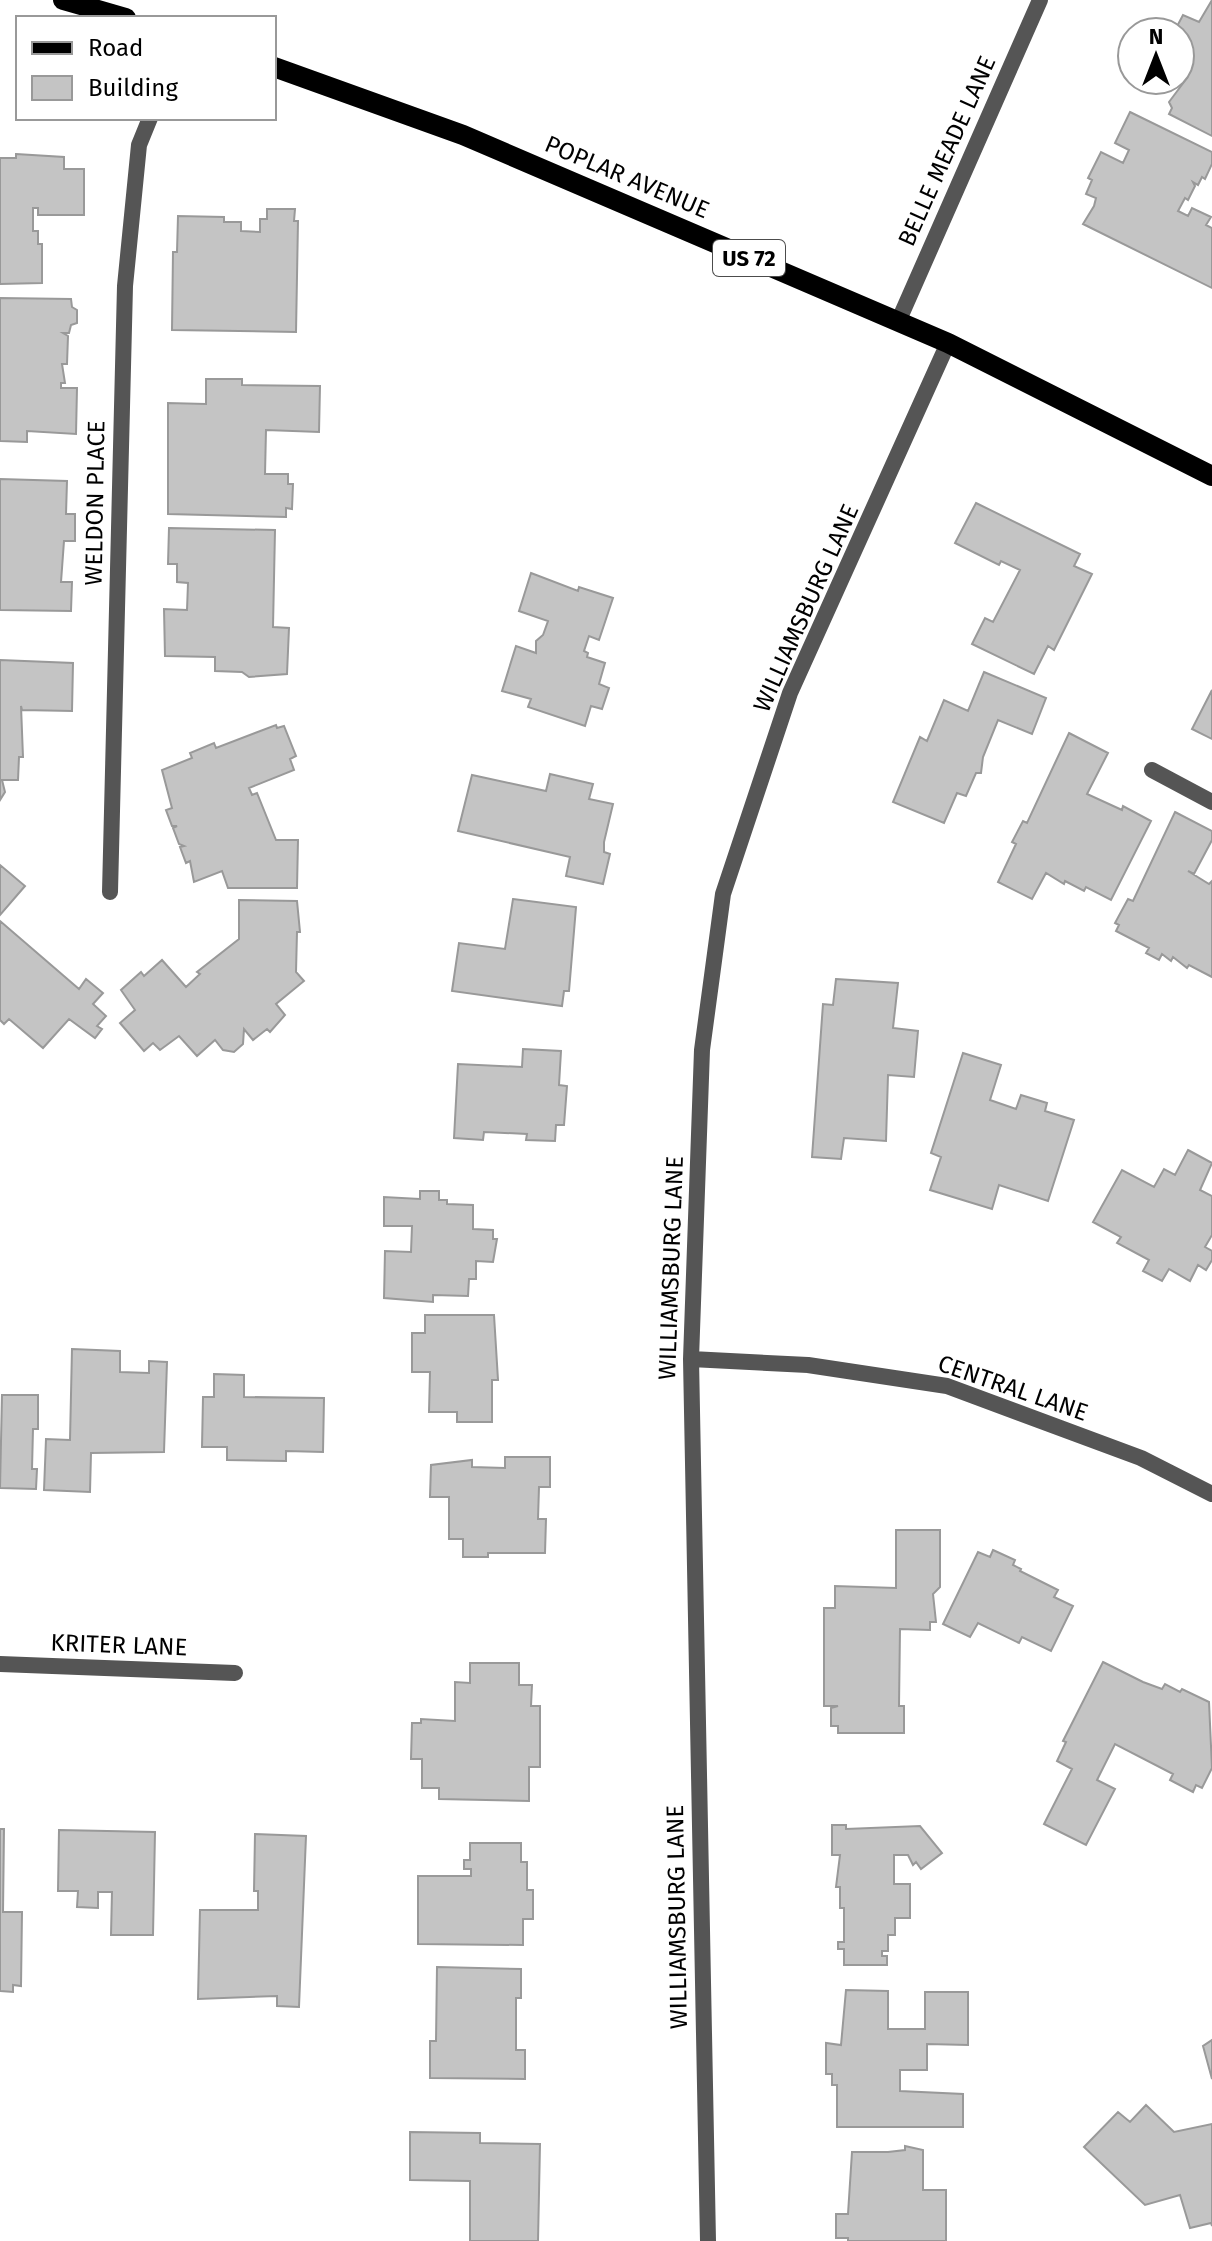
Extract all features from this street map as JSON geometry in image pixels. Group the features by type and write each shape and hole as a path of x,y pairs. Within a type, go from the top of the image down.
{"main road":[{"path":"63,0 119,16"},
{"name":"POPLAR AVENUE","path":"276,68 463,135 948,343 1212,476"}],"street":[{"name":"BELLE MEADE LANE","path":"898,322 1040,0"},
{"name":"WELDON PLACE","path":"110,892 125,286 139,145 149,120"},
{"name":"WILLIAMSBURG LANE","path":"708,2241 691,1359 702,1050 723,894 790,693 948,343"},
{"path":"1152,770 1212,802"},
{"name":"CENTRAL LANE","path":"691,1359 808,1365 947,1386 1141,1458 1212,1494"},
{"name":"KRITER LANE","path":"0,1664 235,1673"}],"building":[{"path":"1212,0 1212,136 1169,114 1172,108 1169,102 1174,96 1196,96 1196,21 1199,22"},
{"path":"1130,112 1212,152 1212,164 1205,179 1202,177 1198,185 1193,182 1195,186 1188,200 1185,198 1178,211 1188,216 1192,208 1211,217 1206,225 1212,228 1212,288 1083,224 1096,198 1086,194 1092,180 1088,178 1101,152 1123,163 1129,150 1115,143"},
{"path":"16,154 64,157 64,169 84,169 84,215 38,215 38,208 33,208 33,231 38,231 38,244 42,244 42,283 0,284 0,158 16,158"},
{"path":"267,209 295,209 294,221 298,221 296,332 172,330 173,252 177,252 178,216 224,217 224,222 241,222 241,231 260,232 260,219 267,219"},
{"path":"0,298 71,299 72,307 77,310 77,323 71,325 69,333 63,333 68,336 67,364 62,364 65,383 61,383 61,388 77,388 76,434 27,431 27,442 0,441"},
{"path":"206,379 242,379 242,385 320,386 319,432 266,430 265,474 288,474 288,484 293,484 292,509 286,508 286,517 168,514 168,403 206,404"},
{"path":"0,479 67,481 66,514 75,514 75,541 64,541 61,582 72,582 71,611 0,610"},
{"path":"976,503 1080,554 1074,566 1092,574 1054,650 1048,646 1034,674 972,644 985,618 993,622 1020,570 1001,561 999,565 955,543"},
{"path":"169,528 275,530 273,627 289,628 287,674 249,677 242,672 215,671 215,657 165,656 164,609 187,610 188,583 177,582 177,564 168,564"},
{"path":"531,573 578,591 579,587 613,598 599,640 589,636 584,651 588,653 587,657 605,663 599,684 609,688 602,709 591,706 585,726 528,707 531,699 502,691 516,646 536,653 536,641 543,635 548,621 519,611"},
{"path":"0,660 73,663 72,711 22,710 21,706 23,757 19,757 18,780 2,780 5,792 0,800"},
{"path":"984,672 1046,698 1032,734 998,720 983,757 981,773 976,773 966,796 957,793 944,823 893,802 920,737 927,741 944,700 968,711"},
{"path":"1212,690 1212,739 1192,729"},
{"path":"276,725 277,728 284,726 296,756 290,759 294,770 249,788 252,795 257,793 276,840 298,840 297,888 228,888 222,871 194,882 190,861 186,863 180,847 184,846 179,844 173,828 177,826 172,826 166,810 172,808 162,770 192,758 190,753 214,743 216,748"},
{"path":"1069,733 1108,753 1087,794 1122,810 1123,806 1151,821 1111,900 1086,887 1084,891 1065,881 1064,884 1046,873 1032,899 998,882 1016,844 1012,842 1023,821 1027,823"},
{"path":"550,774 593,784 589,799 613,804 604,842 604,852 610,854 603,884 566,876 570,857 458,831 472,775 546,791"},
{"path":"1175,812 1212,831 1212,840 1194,874 1188,871 1209,884 1212,881 1212,977 1189,965 1187,968 1173,957 1171,961 1162,954 1159,960 1146,953 1149,948 1116,931 1119,925 1115,923 1128,899 1133,901"},
{"path":"0,865 25,886 0,915"},
{"path":"513,899 576,907 569,991 564,991 562,1006 452,991 459,943 505,949"},
{"path":"239,900 297,901 300,932 297,932 296,972 304,981 276,1004 285,1015 270,1032 267,1029 253,1040 244,1029 243,1044 234,1052 223,1050 215,1040 197,1056 179,1036 160,1050 153,1043 144,1051 120,1023 135,1010 121,990 141,972 144,976 162,960 186,987 200,974 197,972 239,939"},
{"path":"0,921 79,989 86,979 103,993 93,1004 106,1016 97,1026 102,1029 95,1038 69,1019 43,1048 9,1019 4,1024 0,1020"},
{"path":"836,979 898,983 893,1028 918,1031 914,1077 888,1075 886,1141 844,1138 841,1159 812,1157 823,1004 833,1005"},
{"path":"523,1049 561,1051 559,1085 567,1086 564,1125 556,1125 555,1141 526,1140 527,1134 484,1132 483,1140 454,1138 458,1064 522,1067"},
{"path":"963,1053 1001,1065 990,1100 1016,1109 1021,1095 1047,1103 1045,1111 1074,1120 1048,1201 999,1185 992,1209 930,1190 941,1157 931,1153"},
{"path":"1188,1150 1212,1163 1200,1190 1212,1196 1212,1235 1205,1247 1212,1251 1212,1260 1206,1270 1198,1265 1190,1281 1169,1269 1162,1281 1143,1271 1149,1260 1117,1243 1121,1237 1093,1222 1122,1170 1154,1187 1164,1169 1175,1175"},
{"path":"420,1191 439,1191 439,1200 447,1200 447,1204 473,1205 473,1229 493,1230 493,1239 497,1239 493,1262 476,1261 476,1279 469,1279 468,1296 433,1295 433,1302 384,1298 385,1251 411,1252 412,1226 384,1226 384,1197 420,1199"},
{"path":"425,1315 494,1315 498,1380 492,1380 492,1422 457,1422 457,1412 429,1412 430,1372 412,1372 412,1333 425,1333"},
{"path":"72,1349 120,1351 120,1372 149,1373 149,1361 167,1362 164,1452 91,1453 90,1492 44,1490 46,1439 70,1440"},
{"path":"214,1374 244,1375 244,1397 324,1398 323,1452 286,1451 286,1461 227,1460 227,1447 202,1447 203,1397 214,1397"},
{"path":"2,1395 38,1395 38,1429 33,1429 32,1469 37,1469 36,1489 0,1488"},
{"path":"505,1457 550,1457 550,1487 539,1487 538,1519 546,1519 545,1553 488,1553 488,1557 463,1557 463,1539 449,1539 449,1497 430,1497 431,1465 472,1460 472,1467 505,1468"},
{"path":"896,1530 940,1530 940,1587 933,1594 936,1622 930,1622 930,1630 900,1629 899,1706 904,1706 904,1733 838,1733 838,1726 831,1726 831,1708 838,1706 824,1706 824,1608 835,1608 835,1586 896,1588"},
{"path":"993,1550 1015,1560 1013,1565 1020,1571 1058,1590 1054,1597 1073,1606 1051,1651 1022,1637 1019,1643 978,1623 970,1637 943,1624 978,1552 990,1557"},
{"path":"1103,1662 1143,1682 1162,1689 1165,1684 1180,1692 1182,1689 1209,1702 1212,1768 1202,1788 1196,1785 1193,1792 1170,1780 1173,1774 1115,1744 1097,1780 1115,1789 1086,1845 1044,1824 1072,1769 1057,1761 1066,1742 1063,1741"},
{"path":"470,1663 519,1663 519,1685 532,1685 531,1706 540,1706 540,1767 529,1767 529,1801 439,1799 439,1788 422,1788 422,1759 411,1759 412,1723 421,1723 421,1719 455,1721 455,1682 470,1683"},
{"path":"832,1825 846,1825 846,1829 920,1826 942,1853 921,1869 916,1862 913,1865 908,1855 894,1855 894,1884 910,1884 910,1918 895,1918 895,1935 888,1935 888,1951 882,1951 882,1956 887,1956 887,1965 844,1965 844,1949 838,1949 838,1942 844,1942 844,1908 840,1908 840,1887 836,1887 840,1855 832,1855"},
{"path":"0,1829 4,1829 3,1912 22,1912 21,1986 13,1985 13,1992 0,1991"},
{"path":"59,1830 155,1832 153,1935 111,1935 112,1892 98,1892 98,1908 77,1907 78,1891 58,1891"},
{"path":"255,1834 306,1836 299,2007 277,2006 277,1996 198,1999 200,1910 258,1910 258,1891 254,1891"},
{"path":"470,1843 521,1843 521,1862 527,1862 527,1890 533,1890 533,1919 523,1919 523,1945 418,1944 418,1876 471,1876 471,1869 464,1869 464,1860 470,1860"},
{"path":"437,1967 521,1969 521,1998 516,1998 516,2050 525,2050 525,2079 430,2078 430,2041 436,2041"},
{"path":"846,1990 888,1991 888,2029 925,2029 925,1992 968,1992 968,2045 927,2044 927,2070 900,2070 900,2091 963,2094 963,2127 837,2127 837,2085 832,2085 832,2074 826,2074 826,2043 841,2045"},
{"path":"1212,2040 1212,2079 1203,2046"},
{"path":"1146,2105 1174,2132 1212,2124 1212,2226 1211,2223 1190,2228 1180,2195 1145,2205 1084,2147 1118,2112 1130,2122"},
{"path":"410,2132 480,2133 480,2143 540,2144 538,2241 470,2241 470,2181 410,2180"},
{"path":"905,2146 923,2150 923,2190 946,2190 946,2241 848,2241 848,2238 836,2238 836,2214 848,2214 852,2152 888,2152 905,2150"}]}
